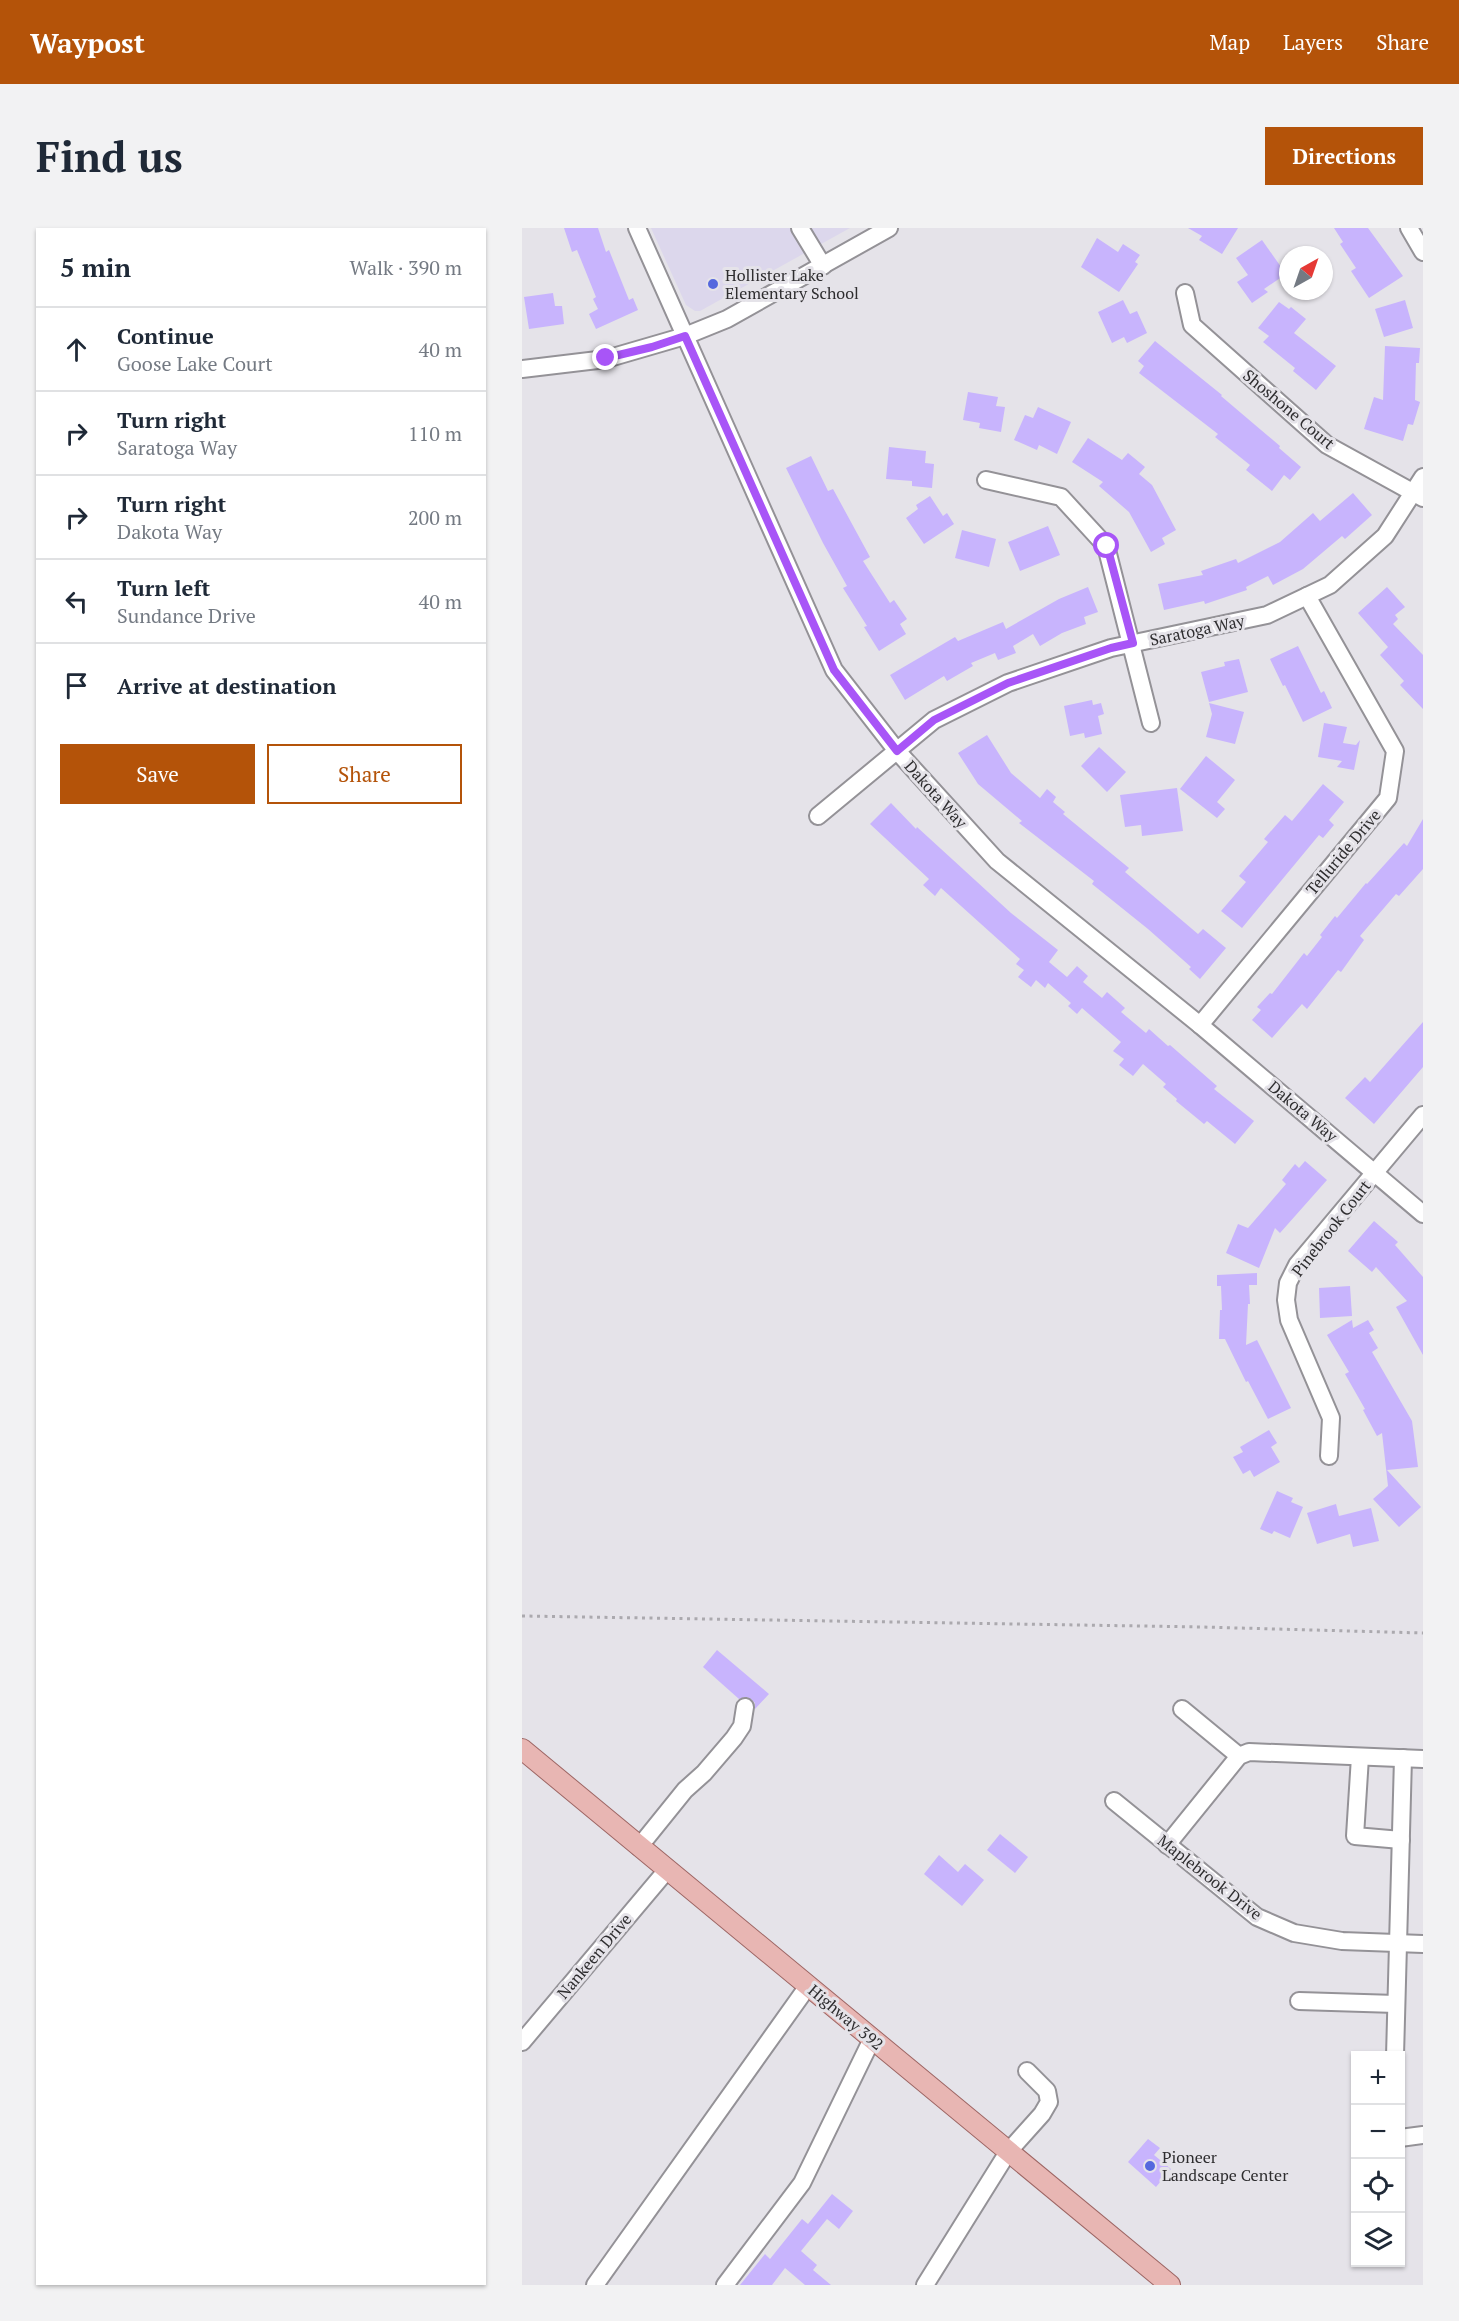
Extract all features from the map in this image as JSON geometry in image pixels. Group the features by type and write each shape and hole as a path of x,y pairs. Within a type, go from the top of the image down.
{"main road":[{"name":"Highway 392","path":"522,1749 1170,2285"}],"street":[{"name":"Dakota Way","path":"637,228 834,670 897,751 998,861 1200,1025 1423,1214"},
{"path":"800,228 823,266"},
{"path":"522,369 606,358 685,336 727,319 890,228"},
{"path":"1409,228 1423,252"},
{"name":"Shoshone Court","path":"1185,293 1192,325 1327,445 1418,495"},
{"name":"Saratoga Way","path":"818,816 934,720 1008,683 1111,648 1267,615 1330,585 1385,536 1418,495 1423,477"},
{"path":"986,480 1061,497 1107,546 1133,643 1151,723"},
{"name":"Telluride Drive","path":"1200,1025 1388,798 1395,751 1307,596"},
{"name":"Pinebrook Court","path":"1329,1456 1331,1418 1289,1320 1286,1300 1288,1283 1297,1265 1423,1115"},
{"path":"639,1847 685,1790 704,1773 734,1738 742,1726 745,1707"},
{"path":"1182,1709 1239,1756"},
{"path":"1167,1845 1239,1756 1249,1752 1423,1759"},
{"path":"1360,1757 1355,1836 1401,1840"},
{"path":"1395,2051 1403,1758"},
{"name":"Maplebrook Drive","path":"1114,1801 1257,1917 1294,1933 1342,1941 1423,1944"},
{"name":"Nankeen Drive","path":"522,2042 667,1870"},
{"path":"595,2285 808,1986"},
{"path":"1299,2001 1396,2004"},
{"path":"725,2285 802,2182 872,2039"},
{"path":"925,2285 1008,2152 1042,2114 1049,2102 1047,2091 1028,2071"},
{"path":"1405,2137 1423,2135"}],"path":[{"path":"522,1616 1202,1627 1423,1633"}],"shaded area":[{"name":"Hollister Lake Elementary School","path":"651,228 850,228 700,311 695,311 686,305"}],"building":[{"path":"564,228 598,228 606,252 609,250 629,300 633,298 638,310 596,329 589,314 598,309 593,299 596,297 577,250 572,252"},
{"path":"1188,228 1238,228 1222,254 1199,240 1202,236"},
{"path":"1334,228 1368,228 1403,276 1369,298 1351,271 1356,268 1340,244 1343,242"},
{"path":"1097,238 1118,252 1123,244 1140,255 1135,262 1138,264 1119,292 1081,267"},
{"path":"1262,240 1279,264 1279,279 1264,289 1268,292 1252,303 1237,282 1248,275 1236,258"},
{"path":"553,293 555,306 562,306 564,324 529,329 524,297"},
{"path":"1123,300 1130,314 1137,311 1147,333 1127,343 1124,337 1112,343 1098,312"},
{"path":"1405,300 1413,328 1384,337 1375,309"},
{"path":"1279,302 1289,309 1291,307 1306,319 1294,333 1336,366 1316,390 1293,371 1295,368 1263,342 1269,336 1258,328"},
{"path":"1155,341 1222,395 1301,467 1290,480 1284,475 1272,491 1246,470 1250,465 1215,437 1218,434 1139,373 1144,366 1138,361"},
{"path":"1385,346 1420,348 1419,363 1416,363 1415,400 1420,402 1413,425 1408,424 1403,441 1364,429 1374,397 1383,400"},
{"path":"968,392 998,397 996,406 1005,407 1001,432 979,428 980,423 963,420"},
{"path":"1038,407 1071,422 1057,454 1039,445 1037,450 1014,440 1025,415 1033,418"},
{"path":"1088,438 1122,460 1128,453 1145,467 1139,474 1152,485 1176,530 1162,538 1165,544 1151,552 1129,512 1099,486 1103,482 1072,462"},
{"path":"889,447 926,451 925,463 934,464 932,488 912,486 912,481 886,479"},
{"path":"811,456 828,491 833,489 870,557 863,561 890,603 894,600 907,619 900,624 906,634 879,651 864,627 867,626 843,588 847,586 786,468"},
{"path":"1353,493 1372,515 1345,539 1342,536 1303,569 1273,585 1268,576 1246,587 1247,590 1205,604 1204,601 1164,610 1158,584 1203,575 1201,571 1236,559 1238,563 1280,542 1313,513 1320,521"},
{"path":"930,496 943,516 947,513 954,524 924,544 906,518 918,509 916,505"},
{"path":"1048,526 1060,555 1020,571 1008,542"},
{"path":"962,530 996,539 989,567 955,558"},
{"path":"1088,587 1098,612 1084,617 1086,624 1062,633 1040,646 1033,634 1013,646 1016,653 998,660 995,653 971,663 973,666 947,681 944,676 905,700 890,675 955,637 958,641 1003,622 1006,629 1059,599"},
{"path":"1387,587 1405,607 1395,615 1398,619 1393,624 1423,655 1423,709 1400,685 1404,681 1380,655 1388,647 1358,613"},
{"path":"1298,646 1321,693 1324,691 1332,708 1303,722 1270,659"},
{"path":"1239,659 1248,692 1209,702 1201,672 1225,666 1224,662"},
{"path":"1092,700 1093,705 1101,703 1104,714 1098,716 1102,734 1085,738 1084,733 1070,736 1064,706"},
{"path":"1209,703 1244,712 1235,744 1206,737 1212,714"},
{"path":"1324,723 1347,727 1343,743 1356,745 1360,740 1354,770 1337,767 1342,761 1318,757"},
{"path":"987,735 1011,773 1040,798 1047,789 1056,797 1053,802 1065,812 1063,814 1129,868 1125,872 1198,934 1203,929 1226,948 1200,979 1189,969 1191,967 1148,929 1092,884 1094,881 1019,823 1022,821 978,784 958,753"},
{"path":"1099,747 1126,772 1107,792 1081,766"},
{"path":"1206,756 1235,780 1217,802 1225,809 1217,818 1180,789"},
{"path":"1323,784 1344,802 1329,820 1334,825 1323,838 1319,835 1242,928 1221,911 1246,882 1239,876 1268,842 1264,839 1285,815 1292,821"},
{"path":"1177,788 1183,831 1142,836 1141,825 1125,827 1120,795"},
{"path":"891,803 916,829 917,827 1011,913 1058,950 1049,962 1067,977 1077,966 1088,976 1083,982 1102,998 1107,992 1125,1008 1121,1012 1146,1033 1149,1029 1168,1046 1170,1045 1217,1086 1214,1089 1254,1121 1235,1144 1207,1121 1204,1124 1176,1101 1177,1099 1163,1087 1166,1084 1143,1064 1133,1076 1119,1065 1124,1059 1113,1051 1121,1042 1082,1008 1077,1014 1068,1006 1071,1003 1048,983 1045,988 1036,980 1031,987 1018,977 1024,970 1016,964 1020,959 941,888 935,896 923,885 929,879 870,824"},
{"path":"1423,819 1423,869 1399,896 1396,894 1360,936 1364,940 1341,972 1338,970 1307,1009 1302,1004 1272,1038 1252,1020 1261,1010 1257,1007 1270,993 1272,994 1304,953 1307,956 1335,916 1337,918 1404,843 1407,846"},
{"path":"1423,1022 1423,1067 1374,1124 1345,1098 1365,1077 1370,1082"},
{"path":"1305,1161 1327,1180 1280,1233 1275,1228 1259,1268 1226,1253 1238,1224 1248,1228 1286,1184 1282,1180 1295,1164 1299,1168"},
{"path":"1374,1221 1398,1242 1395,1245 1423,1277 1423,1355 1396,1307 1407,1301 1376,1267 1372,1272 1348,1251"},
{"path":"1257,1273 1257,1285 1249,1285 1250,1304 1248,1304 1246,1345 1257,1340 1291,1408 1268,1419 1248,1381 1246,1382 1225,1339 1219,1339 1220,1310 1222,1310 1221,1286 1217,1286 1217,1275"},
{"path":"1350,1286 1352,1316 1320,1318 1319,1288"},
{"path":"1352,1320 1353,1328 1368,1320 1374,1330 1369,1333 1378,1348 1372,1352 1412,1421 1418,1467 1387,1470 1421,1507 1399,1527 1373,1499 1388,1486 1382,1433 1377,1436 1345,1374 1349,1372 1327,1335"},
{"path":"1269,1430 1277,1443 1271,1447 1280,1462 1254,1477 1250,1470 1243,1474 1233,1457 1243,1452 1240,1447"},
{"path":"1277,1491 1293,1498 1291,1502 1303,1507 1290,1538 1274,1531 1272,1534 1260,1529"},
{"path":"1336,1504 1339,1516 1371,1508 1379,1541 1353,1547 1350,1534 1317,1544 1307,1513"},
{"path":"717,1650 769,1694 755,1709 755,1703 751,1699 746,1697 739,1699 703,1667"},
{"path":"1000,1834 1028,1857 1015,1873 987,1850"},
{"path":"939,1855 958,1872 965,1864 984,1880 962,1906 924,1874"},
{"name":"Pioneer Landscape Center","path":"1148,2139 1160,2148 1154,2155 1171,2169 1156,2187 1128,2162"},
{"path":"832,2194 853,2211 839,2229 827,2219 801,2251 817,2265 813,2270 831,2285 805,2285 785,2268 772,2285 740,2285 765,2254 770,2259 802,2219 808,2224"}],"place":[{"name":"Hollister Lake Elementary School","path":"713,284"},
{"name":"Pioneer Landscape Center","path":"1150,2166"}],"route":[{"path":"606,358 685,336 834,670 897,751 934,720 1008,683 1111,648 1133,643 1107,546"}]}
